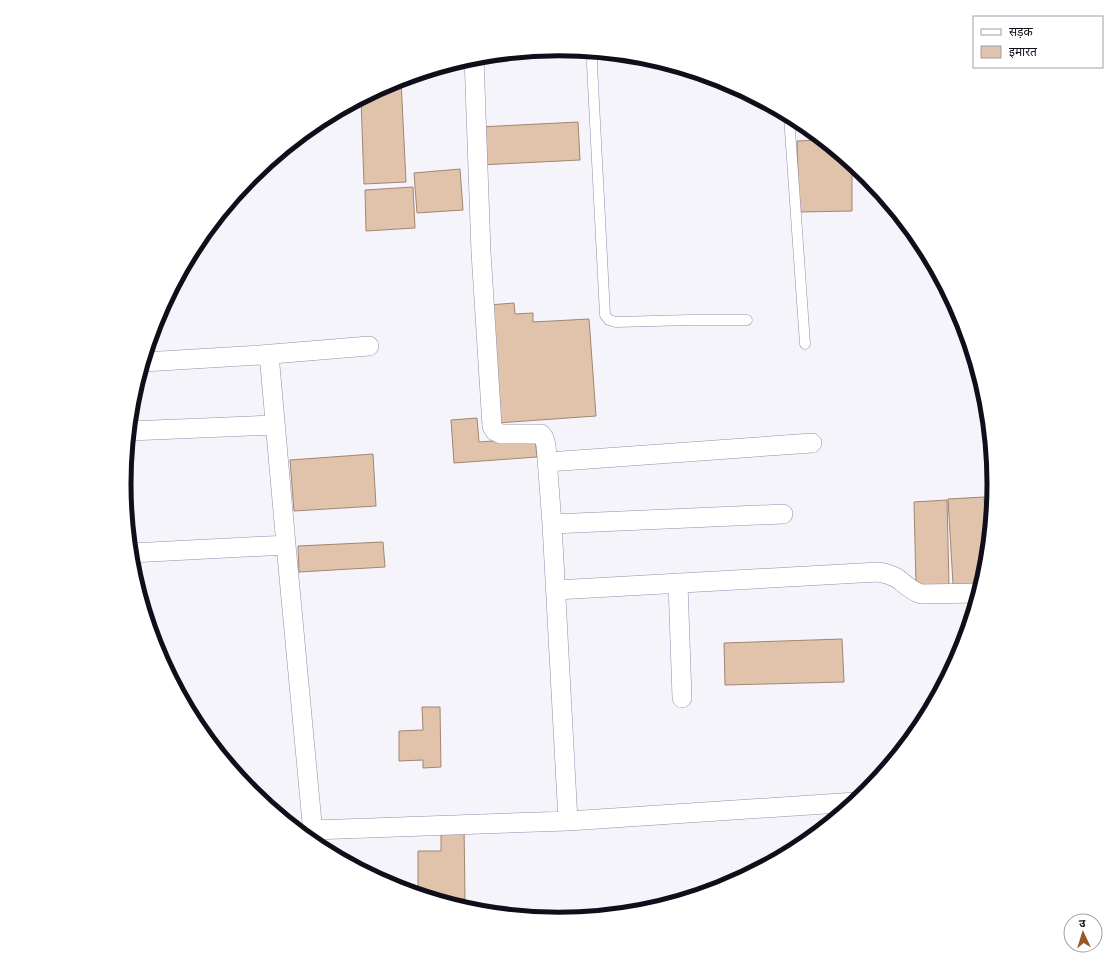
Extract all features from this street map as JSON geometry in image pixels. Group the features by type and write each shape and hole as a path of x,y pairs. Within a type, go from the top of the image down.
{"street":[{"path":"474,64 481,252 492,426 495,431 501,434 541,434 546,445 556,590 568,821"},
{"path":"150,362 369,346"},
{"path":"270,354 275,425 314,835"},
{"path":"135,432 275,425"},
{"path":"548,462 812,443"},
{"path":"552,524 783,514"},
{"path":"137,553 286,545"},
{"path":"556,590 878,572 897,578 914,592 921,594 973,593"},
{"path":"678,583 682,698"},
{"path":"316,837 846,803"}],"lane":[{"path":"593,58 605,315 609,320 616,322 748,320"},
{"path":"789,123 805,344"}],"building":[{"path":"401,87 406,182 364,184 361,105"},
{"path":"578,122 580,160 480,165 479,127"},
{"path":"814,140 842,162 852,172 852,211 799,212 797,141"},
{"path":"460,169 463,210 417,213 414,173"},
{"path":"413,187 415,228 366,231 365,190"},
{"path":"514,303 515,314 533,313 533,322 589,319 596,416 497,423 489,305"},
{"path":"477,418 479,442 535,438 537,457 454,463 451,420"},
{"path":"373,454 376,506 294,511 290,460"},
{"path":"984,497 986,524 980,568 976,583 953,584 948,499"},
{"path":"947,500 949,585 916,585 914,502"},
{"path":"383,542 385,567 299,572 298,546"},
{"path":"842,639 844,682 725,685 724,643"},
{"path":"422,707 440,707 441,767 423,768 423,760 399,761 399,731 423,730"},
{"path":"464,825 465,899 453,899 418,888 418,851 441,851 441,826"}]}
